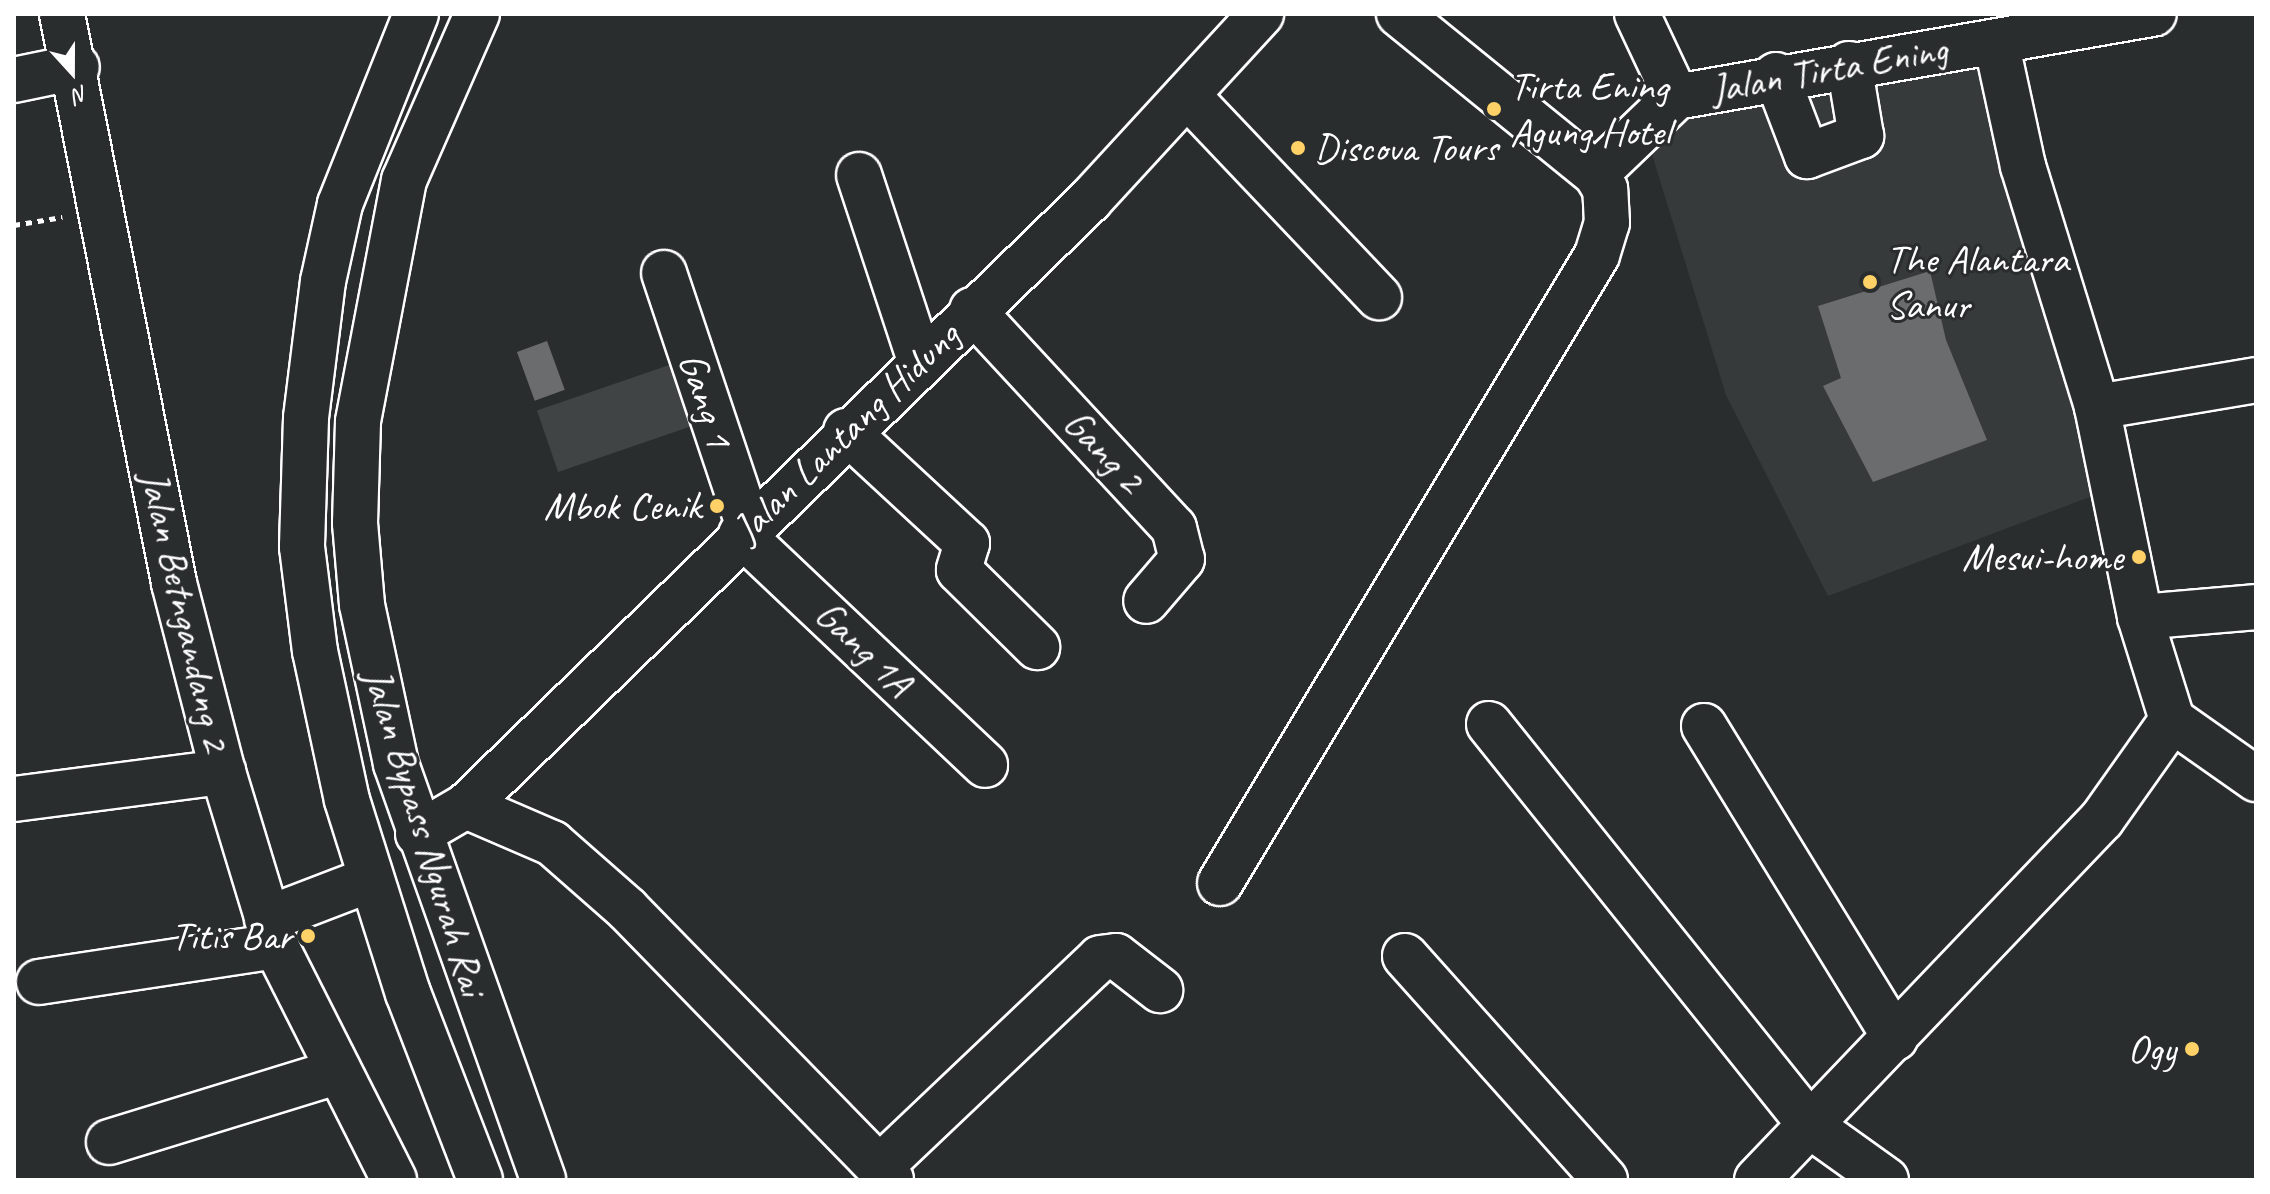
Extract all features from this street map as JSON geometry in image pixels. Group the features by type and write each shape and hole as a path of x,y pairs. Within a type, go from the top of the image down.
{"main road":[{"name":"Jalan Betngandang 2","path":"62,14 77,67 99,210 174,583 223,772 272,932 336,1072 394,1180"},
{"name":"Jalan Bypass Ngurah Rai","path":"416,14 340,204 312,353 302,478 315,651 371,879 480,1180"},
{"name":"Jalan Bypass Ngurah Rai","path":"477,14 404,180 358,422 362,605 418,834 543,1180"},
{"name":"Jalan Lantang Hidung","path":"418,834 466,806 846,431 1090,200 1261,14"},
{"path":"1220,883 1597,255 1608,203 1596,174 1399,14"},
{"path":"1637,14 1676,97"},
{"name":"Jalan Tirta Ening","path":"1596,174 1676,97 1776,75 1849,64 1973,35 2154,14"},
{"path":"1973,35 2023,166 2097,407 2140,617 2172,720 2256,779"},
{"path":"1776,75 1807,156 1861,136 1849,64"},
{"path":"14,80 77,67"},
{"path":"1187,95 1379,297"},
{"path":"859,175 920,360"},
{"name":"Gang 1","path":"664,273 745,530"},
{"name":"Gang 2","path":"972,310 1174,528 1182,559 1146,601"},
{"path":"2097,407 2256,380"},
{"path":"846,431 967,543 959,570 1037,647"},
{"name":"Gang 1A","path":"745,530 985,765"},
{"path":"2140,617 2256,607"},
{"path":"1757,1180 1812,1127 2102,819 2172,720"},
{"path":"1489,724 1812,1127 1886,1180"},
{"path":"1704,726 1895,1038"},
{"path":"14,799 223,772"},
{"path":"466,806 552,843 886,1174 1100,958 1116,956 1160,990"},
{"path":"39,982 272,932 371,879"},
{"path":"1405,956 1605,1180"},
{"path":"109,1142 336,1072"}],"path":[{"path":"14,225 99,210"}],"shaded area":[{"name":"The Alantara Sanur","path":"1990,53 2103,492 1828,596 1726,395 1646,135 1680,106"},
{"path":"1930,271 1946,340 1987,440 1873,482 1823,386 1841,378 1818,306"},
{"path":"547,341 565,390 535,401 517,352"},
{"path":"675,363 696,424 558,472 537,411"}],"place":[{"name":"Tirta Ening Agung Hotel","path":"1494,109"},
{"name":"Discova Tours","path":"1298,148"},
{"name":"The Alantara Sanur","path":"1870,282"},
{"name":"Mbok Cenik","path":"717,506"},
{"name":"Mesui-home","path":"2139,557"},
{"name":"Titis Bar","path":"308,936"},
{"name":"Ogy","path":"2192,1049"}]}
